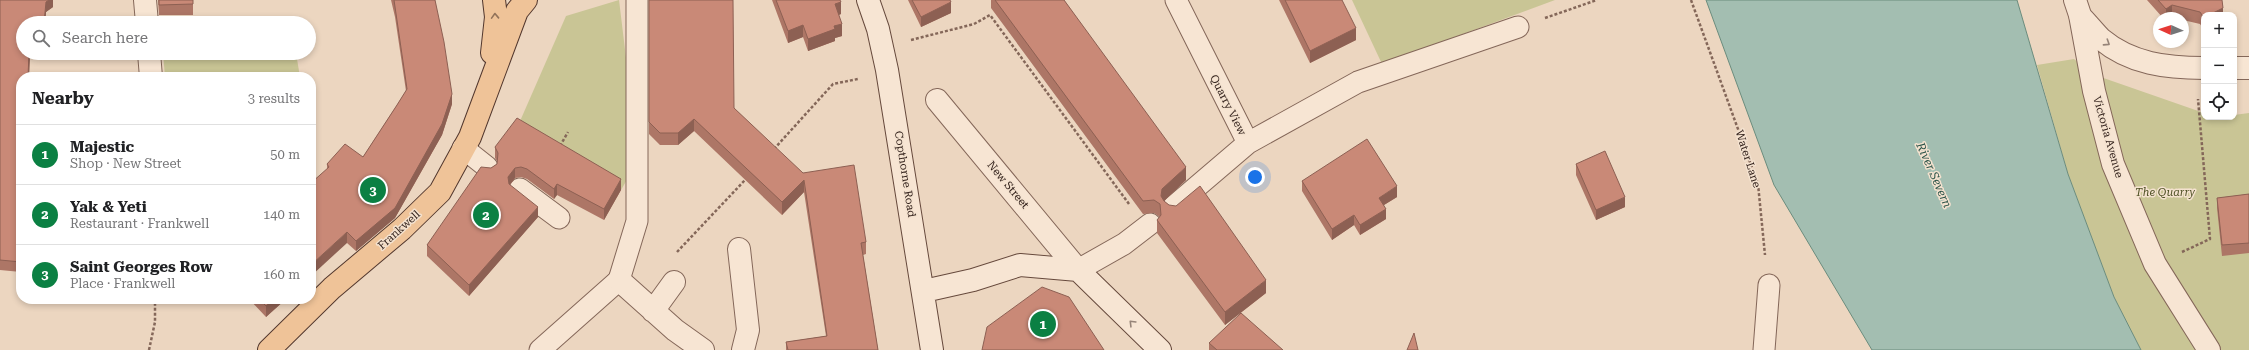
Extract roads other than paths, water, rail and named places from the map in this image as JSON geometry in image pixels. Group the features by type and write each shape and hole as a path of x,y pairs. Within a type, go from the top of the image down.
{"main road":[{"name":"Frankwell","path":"489,82 496,17 494,0"},
{"name":"Frankwell","path":"316,304 332,288 402,229 440,192 470,137 489,82 517,11 526,0"},
{"name":"Frankwell","path":"269,350 316,304"}],"street":[{"path":"145,0 146,16"},
{"name":"Copthorne Road","path":"868,0 878,29 887,70 924,291 932,350"},
{"path":"2077,8 2101,39 2129,57 2161,66 2200,68"},
{"name":"Victoria Avenue","path":"2077,8 2094,91 2114,164 2155,264 2209,350"},
{"path":"150,60 151,72"},
{"path":"2237,68 2249,68"},
{"name":"New Street","path":"937,100 1078,270 1160,350"},
{"path":"739,249 748,330 743,350"},
{"path":"924,291 973,280 1020,265 1078,270"},
{"path":"619,280 653,311 703,350"},
{"path":"653,311 674,282"}],"lane":[{"path":"540,350 619,280 637,221 637,0"},
{"name":"Quarry View","path":"1173,207 1248,143 1176,0"},
{"path":"1248,143 1358,82 1518,27"},
{"path":"464,148 487,167"},
{"path":"520,189 559,218"},
{"path":"1078,270 1124,244 1148,225"},
{"path":"1764,350 1769,285"}],"water":[{"name":"River Severn","path":"1706,0 2017,0 2068,174 2114,297 2141,350 1872,350 1774,185"}],"place":[{"name":"Saint Georges Row","path":"373,190"},
{"name":"Yak & Yeti","path":"486,215"},
{"name":"Majestic","path":"1043,324"}],"park label":[{"name":"The Quarry","path":"2165,192"}]}
